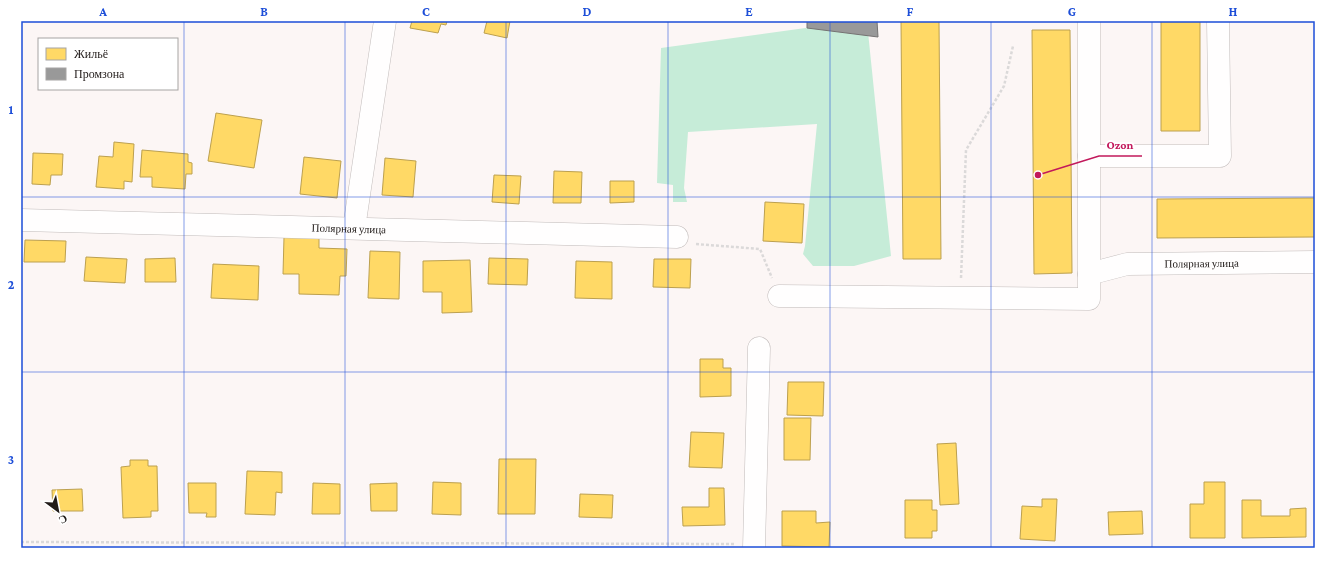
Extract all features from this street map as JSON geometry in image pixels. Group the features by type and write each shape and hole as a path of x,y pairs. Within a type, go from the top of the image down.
{"street":[{"path":"354,228 384,21"},
{"path":"779,296 1089,299 1089,21"},
{"path":"1089,156 1220,156 1218,21"},
{"name":"Полярная улица","path":"21,220 677,237"},
{"name":"Полярная улица","path":"1089,274 1127,264 1315,262"},
{"path":"754,546 759,348"}],"path":[{"path":"960,297 966,150 1004,86 1013,46"},
{"path":"677,237 698,245 760,249 779,296"},
{"path":"21,542 754,546"}],"green space":[{"path":"820,26 868,32 891,256 854,266 813,266 803,254 817,124 688,132 684,188 687,202 673,202 673,185 657,183 661,48"}],"building: Жильё":[{"path":"412,21 447,21 446,25 441,24 438,33 410,28"},
{"path":"487,21 510,21 507,38 484,33"},
{"path":"901,21 939,21 941,259 903,259"},
{"path":"1161,21 1200,21 1200,131 1161,131"},
{"path":"1032,30 1070,30 1072,273 1034,274"},
{"path":"216,113 262,120 254,168 208,161"},
{"path":"114,142 134,144 132,182 124,181 124,189 96,187 99,156 113,157"},
{"path":"142,150 188,154 188,162 192,163 192,174 186,174 185,189 152,187 152,177 140,177"},
{"path":"33,153 63,154 62,175 51,175 50,185 32,184"},
{"path":"304,157 341,161 337,198 300,194"},
{"path":"385,158 416,161 413,197 382,195"},
{"path":"554,171 582,172 581,203 553,203"},
{"path":"494,175 521,176 519,204 492,202"},
{"path":"610,181 634,181 634,202 610,203"},
{"path":"1315,198 1315,237 1157,238 1157,199"},
{"path":"765,202 804,204 802,243 763,241"},
{"path":"284,237 319,238 319,248 347,249 346,276 340,276 339,295 299,294 299,274 283,274"},
{"path":"25,240 66,241 65,262 24,262"},
{"path":"370,251 400,252 399,299 368,298"},
{"path":"86,257 127,259 125,283 84,281"},
{"path":"175,258 176,282 145,282 145,259"},
{"path":"489,258 528,259 527,285 488,284"},
{"path":"654,259 691,259 690,288 653,287"},
{"path":"470,260 472,312 442,313 442,292 423,292 423,261"},
{"path":"576,261 612,262 612,299 575,298"},
{"path":"213,264 259,266 258,300 211,298"},
{"path":"700,359 723,359 723,368 731,368 731,396 700,397"},
{"path":"788,382 824,382 823,416 787,415"},
{"path":"784,418 811,418 810,460 784,460"},
{"path":"691,432 724,433 722,468 689,467"},
{"path":"956,443 959,504 940,505 937,444"},
{"path":"499,459 536,459 535,514 498,514"},
{"path":"130,460 148,460 148,466 157,466 158,511 151,511 151,517 123,518 121,467 130,466"},
{"path":"247,471 282,472 282,493 276,492 275,515 245,514"},
{"path":"433,482 461,483 461,515 432,514"},
{"path":"1204,482 1225,482 1225,538 1190,538 1190,504 1204,504"},
{"path":"188,483 216,483 216,517 206,517 207,513 189,513"},
{"path":"313,483 340,484 340,514 312,514"},
{"path":"397,483 397,511 371,511 370,484"},
{"path":"709,488 724,488 725,525 683,526 682,507 709,507"},
{"path":"82,489 83,511 53,511 52,490"},
{"path":"580,494 613,495 612,518 579,517"},
{"path":"1042,499 1057,499 1055,541 1020,539 1022,506 1042,507"},
{"path":"905,500 932,500 932,510 937,510 937,531 932,531 932,538 905,538"},
{"path":"1242,500 1261,500 1261,516 1290,516 1290,509 1306,508 1306,537 1242,538"},
{"path":"782,511 816,511 816,523 830,522 829,547 782,546"},
{"path":"1142,511 1143,534 1109,535 1108,512"}],"building: Промзона":[{"path":"807,21 877,21 878,37 807,28"}],"place":[{"name":"Ozon","path":"1038,175"}]}
